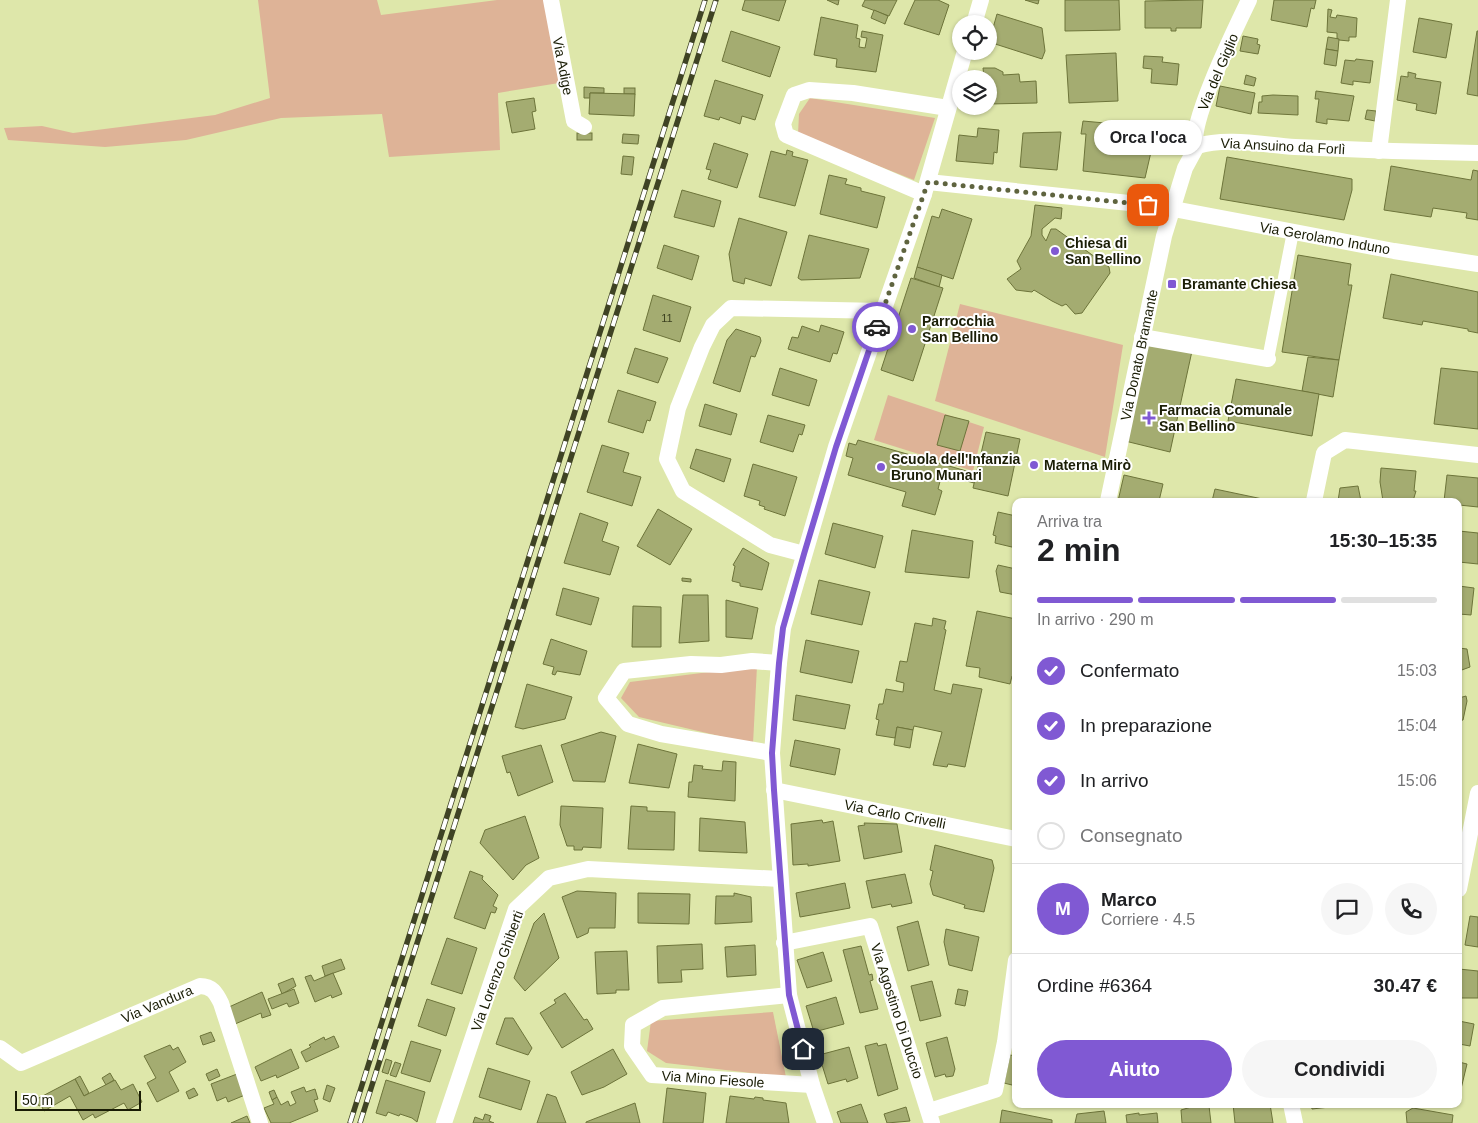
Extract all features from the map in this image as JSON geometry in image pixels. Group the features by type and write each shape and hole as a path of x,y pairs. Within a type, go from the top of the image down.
{"street":[{"name":"Via Adige","path":"551,0 574,121 584,127"},
{"path":"977,15 982,0"},
{"name":"Via del Giglio","path":"1197,146 1194,142 1194,134 1197,121 1249,0"},
{"path":"1379,151 1398,0"},
{"path":"825,1123 812,1085 789,995 784,943 772,753 783,628 836,447 926,188 962,60"},
{"name":"Via Gerolamo Induno","path":"948,108 853,93 809,90 794,95 783,124 786,136 926,188 1172,209 1478,264"},
{"name":"Via Ansuino da Forlì","path":"1197,146 1207,142 1379,151 1478,153"},
{"path":"1172,209 1185,168 1197,146"},
{"name":"Via Donato Bramante","path":"1109,498 1142,337 1172,209"},
{"path":"1142,337 1268,359 1293,232"},
{"path":"804,554 770,546 683,491 667,459 678,408 713,325 731,308 882,311"},
{"path":"1315,498 1324,453 1345,440 1478,455"},
{"path":"772,753 661,734 628,724 606,698 624,671 691,664 721,665 752,661 779,663"},
{"name":"Via Carlo Crivelli","path":"774,790 1012,838"},
{"path":"1462,873 1478,793"},
{"name":"Via Lorenzo Ghiberti","path":"444,1123 516,910 548,878 588,869 780,879"},
{"name":"Via Agostino Di Duccio","path":"784,943 870,926 931,1117"},
{"name":"Via Vandura","path":"0,1048 21,1063 200,986 207,986 214,991 221,1003 260,1123"},
{"path":"931,1117 995,1090 1005,1042 1012,990"},
{"name":"Via Mino Fiesole","path":"789,995 663,1008 633,1025 632,1046 652,1075 812,1085"},
{"path":"1292,1108 1295,1123"}],"shaded area":[{"path":"258,0 377,0 381,15 497,0 550,0 559,83 498,93 500,150 389,157 382,114 281,118 186,140 105,147 8,140 4,128 42,126 73,133 215,115 270,98"},
{"path":"810,98 935,118 914,180 798,134 799,114"},
{"path":"960,304 1123,345 1105,457 935,401"},
{"path":"888,395 984,427 973,471 874,440"},
{"path":"757,666 753,744 639,717 621,698 630,682"},
{"path":"773,1012 786,1077 666,1063 647,1051 651,1021"}],"building":[{"path":"745,0 786,0 779,21 742,10"},
{"path":"827,0 839,0 838,5"},
{"path":"865,0 897,0 889,16 862,6"},
{"path":"915,0 938,0 949,5 939,35 904,24"},
{"path":"1025,0 1039,0 1038,4"},
{"path":"1065,0 1119,0 1120,30 1065,31"},
{"path":"1203,0 1201,28 1176,28 1176,31 1171,31 1171,28 1145,28 1145,1"},
{"path":"1274,0 1316,0 1314,9 1311,8 1307,27 1271,20"},
{"path":"1328,9 1332,10 1330,17 1336,18 1337,15 1357,18 1356,37 1349,37 1349,41 1339,40 1337,33 1327,32"},
{"path":"874,10 888,16 885,24 871,18"},
{"path":"997,15 1042,28 1045,51 1042,59 997,45"},
{"path":"821,17 858,25 856,38 860,39 859,47 865,48 867,38 861,37 862,31 883,35 876,72 836,67 837,59 814,55"},
{"path":"1419,18 1452,24 1446,58 1413,52"},
{"path":"731,31 780,47 770,77 722,61"},
{"path":"1478,31 1478,96 1467,94"},
{"path":"1243,36 1258,39 1257,44 1260,45 1258,54 1240,51"},
{"path":"1328,37 1339,39 1338,51 1326,49"},
{"path":"1326,49 1338,51 1336,66 1324,64"},
{"path":"1116,53 1118,101 1069,103 1066,55"},
{"path":"1144,56 1163,57 1162,62 1179,64 1177,85 1151,83 1152,69 1143,68"},
{"path":"1356,59 1373,61 1370,83 1353,81 1353,85 1341,83 1345,60 1355,61"},
{"path":"983,68 995,68 1003,72 1003,75 1019,74 1020,82 1036,81 1037,103 997,104 997,70 983,70"},
{"path":"1408,72 1416,74 1415,78 1441,82 1436,114 1416,110 1417,104 1397,100 1401,76 1408,77"},
{"path":"1246,75 1256,78 1254,86 1244,84"},
{"path":"715,80 763,95 755,120 742,116 740,124 720,117 719,120 704,116"},
{"path":"1220,86 1255,93 1251,114 1216,106"},
{"path":"584,87 604,88 604,93 590,93 590,98 584,98"},
{"path":"624,88 635,88 635,94 624,94"},
{"path":"1316,91 1354,96 1349,121 1327,119 1327,124 1316,122 1319,99 1315,99"},
{"path":"590,93 635,94 634,116 589,114"},
{"path":"1262,96 1298,96 1298,115 1258,113 1259,102 1262,102"},
{"path":"534,98 536,111 532,112 535,129 512,133 506,102"},
{"path":"1367,110 1376,111 1375,121 1365,119"},
{"path":"1083,121 1105,123 1104,136 1121,138 1123,127 1138,128 1138,125 1157,126 1145,178 1083,171 1086,134 1081,134"},
{"path":"978,128 999,130 997,153 994,152 993,164 956,161 959,135 977,137"},
{"path":"1061,132 1057,170 1020,167 1023,133"},
{"path":"577,133 592,133 592,140 577,140"},
{"path":"623,134 639,135 638,144 622,143"},
{"path":"714,143 748,154 737,188 708,179 711,170 706,169"},
{"path":"787,150 793,152 792,156 808,160 795,206 759,197 771,151 786,155"},
{"path":"623,156 634,157 632,175 621,174"},
{"path":"1227,157 1352,179 1352,190 1344,220 1220,199"},
{"path":"1391,166 1471,180 1473,170 1478,171 1478,220 1466,218 1467,213 1433,208 1431,217 1384,210"},
{"path":"829,175 847,179 845,184 861,188 861,191 885,197 877,228 820,214"},
{"path":"682,190 721,201 714,227 674,217"},
{"name":"Chiesa di San Bellino","path":"1035,205 1062,208 1061,219 1055,218 1042,229 1042,235 1046,241 1051,229 1056,229 1109,267 1110,273 1082,313 1075,314 1066,304 1062,306 1034,290 1032,292 1016,290 1007,279 1021,269 1017,261 1031,236"},
{"name":"Parrocchia San Bellino","path":"942,209 972,219 953,279 917,267 932,216 939,218"},
{"path":"739,218 787,232 771,286 745,278 744,284 733,281 729,254"},
{"path":"809,235 869,249 860,278 801,280 798,278"},
{"path":"664,245 699,256 692,280 657,268"},
{"path":"1298,255 1351,264 1348,285 1352,285 1339,360 1282,352"},
{"path":"917,267 942,275 939,287 914,278"},
{"path":"1391,274 1478,292 1478,333 1468,331 1468,329 1423,321 1422,325 1383,318"},
{"name":"Parrocchia San Bellino","path":"911,278 943,288 913,381 881,370"},
{"path":"653,295 691,307 680,342 643,330"},
{"path":"821,325 844,332 837,354 833,353 830,362 788,349 792,337 798,338 802,326 819,332"},
{"path":"736,329 760,337 761,341 755,357 751,356 740,392 713,383 727,340"},
{"path":"1147,341 1192,351 1170,452 1125,441"},
{"path":"635,348 668,358 658,383 627,373"},
{"path":"1308,357 1339,360 1333,397 1302,391"},
{"path":"780,368 817,380 809,406 772,395"},
{"path":"1441,368 1478,372 1478,429 1434,424"},
{"path":"1236,379 1319,394 1312,436 1228,421"},
{"path":"618,390 656,402 650,421 647,420 643,433 608,422"},
{"path":"705,404 737,414 731,435 699,426"},
{"path":"768,415 805,425 802,435 799,434 793,452 760,442"},
{"path":"945,415 969,421 960,451 937,445"},
{"name":"Materna Mirò","path":"986,432 1020,439 1008,496 973,488"},
{"name":"Scuola dell'Infanzia Bruno Munari","path":"858,440 977,474 974,483 942,474 938,489 942,491 935,515 902,506 906,492 848,475 853,458 846,456 849,443 856,445"},
{"path":"602,445 629,453 623,472 641,477 632,506 587,492"},
{"path":"696,449 731,459 724,482 690,468"},
{"path":"753,464 797,477 785,516 764,509 765,507 759,505 760,501 744,496"},
{"path":"1381,468 1416,471 1414,491 1416,491 1414,498 1383,498 1380,482"},
{"path":"1124,475 1163,484 1160,498 1119,498"},
{"path":"1447,475 1478,478 1478,507 1462,505 1462,498 1444,498"},
{"path":"1358,486 1360,498 1338,498 1340,488"},
{"path":"1215,489 1258,498 1213,498"},
{"path":"658,509 692,529 670,565 637,546"},
{"path":"998,512 1012,515 1012,547 995,543 996,536 993,535"},
{"path":"580,513 608,523 602,541 619,547 610,575 564,563"},
{"path":"833,523 883,536 875,568 825,554"},
{"path":"912,530 973,541 969,578 905,572"},
{"path":"1462,531 1478,533 1478,564 1462,562"},
{"path":"743,548 769,563 762,590 740,586 740,583 732,581 735,566 733,565"},
{"path":"998,565 1012,568 1012,594 1000,592 996,571"},
{"path":"682,578 691,579 691,582 682,581"},
{"path":"819,580 870,592 862,625 811,614"},
{"path":"1462,586 1474,588 1471,615 1462,614"},
{"path":"563,588 599,598 591,625 556,615"},
{"path":"683,595 708,595 709,641 679,643"},
{"path":"726,600 758,608 752,639 726,637"},
{"path":"633,606 661,607 661,647 632,647"},
{"path":"977,611 1012,618 1012,676 1010,684 979,677 980,668 966,666"},
{"path":"933,618 946,621 944,629 946,630 934,690 951,694 953,684 982,689 965,767 948,764 947,767 933,765 942,732 914,726 913,730 897,727 895,738 876,735 879,720 876,719 879,704 883,704 886,689 903,692 904,683 896,681 900,661 907,662 915,623 932,626"},
{"path":"551,639 587,651 580,675 557,671 555,675 552,674 554,667 543,664"},
{"path":"806,640 859,651 852,683 800,672"},
{"path":"1462,648 1467,649 1470,667 1462,670"},
{"path":"527,684 572,697 565,719 523,729 515,727"},
{"path":"796,695 850,705 845,729 793,720"},
{"path":"1466,696 1467,701 1462,720 1462,697"},
{"path":"897,727 913,730 910,748 894,745"},
{"path":"601,732 616,736 605,782 573,781 561,745"},
{"path":"795,740 840,749 835,775 790,766"},
{"path":"638,744 677,754 669,788 629,783"},
{"path":"541,745 553,782 518,796 510,772 507,773 502,756"},
{"path":"723,761 736,762 735,801 688,797 689,782 692,782 694,765 703,766 702,769 722,771"},
{"path":"561,806 603,808 601,848 583,847 582,850 574,850 574,846 567,846 560,825"},
{"path":"631,806 647,807 647,811 675,812 674,850 628,849"},
{"path":"525,816 539,858 526,865 513,880 480,843 485,830"},
{"path":"700,818 745,822 747,853 699,851"},
{"path":"822,820 823,823 833,821 840,861 808,866 808,864 793,865 791,824"},
{"path":"864,823 897,824 902,852 864,859 858,826 865,825"},
{"path":"935,845 992,860 994,868 984,912 964,908 965,905 933,895 930,884 933,871 930,870"},
{"path":"470,871 483,876 482,879 498,895 493,906 497,908 495,913 491,912 485,929 454,918"},
{"path":"905,874 912,903 892,907 891,904 872,908 866,881"},
{"path":"845,883 850,908 800,917 796,893"},
{"path":"577,891 616,893 615,928 589,928 588,933 577,938 562,897"},
{"path":"638,893 690,894 689,924 638,923"},
{"path":"734,893 751,897 752,922 715,924 716,896 734,896"},
{"path":"544,913 559,958 525,991 514,978 534,923"},
{"path":"1470,916 1478,917 1478,947 1465,945"},
{"path":"918,921 929,965 908,971 897,927"},
{"path":"946,929 979,937 972,971 949,965 944,942"},
{"path":"447,938 477,948 462,994 431,984"},
{"path":"702,944 703,969 681,970 682,982 658,983 657,946"},
{"path":"755,945 756,975 727,977 725,947"},
{"path":"861,946 869,975 872,974 873,980 870,981 878,1009 860,1013 843,950"},
{"path":"627,951 629,990 616,990 616,993 597,994 595,952"},
{"path":"823,952 832,981 807,988 797,960"},
{"path":"341,959 345,969 325,976 322,966"},
{"path":"1462,969 1478,971 1478,998 1462,998"},
{"path":"333,973 342,994 332,998 331,995 315,1002 305,977 311,975 314,981"},
{"path":"293,978 296,986 282,994 278,984"},
{"path":"932,981 941,1016 920,1021 911,986"},
{"path":"294,989 299,1003 289,1007 287,1003 272,1009 268,999"},
{"path":"958,989 968,991 965,1006 955,1004"},
{"path":"262,992 271,1015 262,1018 261,1013 235,1024 229,1007"},
{"path":"565,993 584,1020 587,1019 593,1029 562,1048 540,1013 556,1003 554,1000"},
{"path":"836,997 844,1024 814,1032 806,1006"},
{"path":"427,999 455,1008 446,1036 418,1026"},
{"path":"505,1018 513,1018 532,1048 528,1055 496,1044"},
{"path":"1462,1022 1474,1024 1470,1046 1462,1045"},
{"path":"211,1032 215,1041 203,1045 200,1036"},
{"path":"334,1036 339,1047 306,1062 301,1052 324,1037 325,1040"},
{"path":"947,1037 955,1069 953,1076 946,1077 945,1074 935,1077 926,1043"},
{"path":"411,1041 441,1050 430,1082 401,1073"},
{"path":"877,1043 878,1046 886,1044 898,1089 878,1096 865,1046"},
{"path":"170,1045 173,1050 178,1047 186,1062 169,1072 179,1091 157,1102 147,1083 156,1078 144,1056"},
{"path":"849,1047 858,1078 847,1082 846,1079 828,1084 819,1055"},
{"path":"291,1049 299,1068 277,1078 276,1075 261,1081 255,1067"},
{"path":"613,1049 627,1074 604,1087 582,1095 571,1072"},
{"path":"1010,1055 1012,1055 1012,1085 1004,1083"},
{"path":"386,1059 392,1061 388,1074 382,1072"},
{"path":"395,1062 401,1064 396,1077 390,1075"},
{"path":"1462,1063 1467,1064 1462,1085"},
{"path":"488,1068 530,1081 521,1110 479,1097"},
{"path":"217,1069 220,1076 209,1081 206,1074"},
{"path":"110,1073 114,1080 106,1085 102,1078"},
{"path":"237,1074 245,1095 228,1102 226,1097 217,1101 211,1084"},
{"path":"80,1076 89,1093 84,1096 75,1079"},
{"path":"75,1079 84,1096 115,1080 121,1090 133,1084 142,1102 128,1110 124,1103 95,1118 93,1114 83,1120 70,1096 44,1111 35,1100"},
{"path":"386,1080 425,1092 417,1122 400,1114 399,1116 388,1112 386,1116 376,1113"},
{"path":"327,1085 335,1088 330,1102 323,1099"},
{"path":"304,1087 306,1092 315,1089 318,1099 314,1100 318,1111 289,1123 271,1123 264,1108 274,1104 272,1100 277,1097 281,1105 288,1101 290,1106 296,1103 291,1092"},
{"path":"194,1088 198,1095 189,1099 186,1092"},
{"path":"667,1088 706,1093 703,1123 663,1123"},
{"path":"274,1090 277,1097 272,1100 269,1092"},
{"path":"547,1094 556,1097 566,1123 537,1123"},
{"path":"26,1095 32,1101 28,1105 21,1099"},
{"path":"730,1096 754,1099 755,1097 763,1098 763,1100 786,1103 789,1123 726,1123"},
{"path":"635,1103 640,1123 586,1123 586,1122"},
{"path":"861,1104 868,1123 841,1123 837,1112"},
{"path":"906,1107 910,1121 887,1123 884,1114"},
{"path":"1188,1108 1209,1108 1211,1123 1182,1123 1181,1110"},
{"path":"1233,1108 1271,1108 1273,1123 1235,1123"},
{"path":"1413,1108 1453,1115 1452,1123 1407,1123 1406,1112"},
{"path":"1002,1110 1052,1120 1052,1123 1000,1123"},
{"path":"1104,1111 1106,1123 1075,1123 1077,1114"},
{"path":"1139,1113 1139,1115 1157,1113 1158,1123 1127,1123 1126,1115"},
{"path":"485,1114 491,1116 489,1121 494,1123 473,1123 475,1117 483,1120"},
{"path":"247,1116 250,1123 231,1123"}],"railway":[{"path":"350,1123 705,0"},
{"path":"360,1123 716,0"}],"way so far":[{"path":"877,327 928,182 1148,205"}],"place":[{"name":"Orca l'oca","path":"1148,205"},
{"name":"Chiesa di San Bellino","path":"1055,251"},
{"name":"Bramante Chiesa","path":"1172,284"},
{"name":"Parrocchia San Bellino","path":"912,329"},
{"name":"Farmacia Comunale San Bellino","path":"1149,418"},
{"name":"Materna Mirò","path":"1034,465"},
{"name":"Scuola dell'Infanzia Bruno Munari","path":"881,467"}],"route":[{"path":"803,1049 789,995 774,790 772,753 779,663 783,628 804,554 836,447 877,327"}]}
